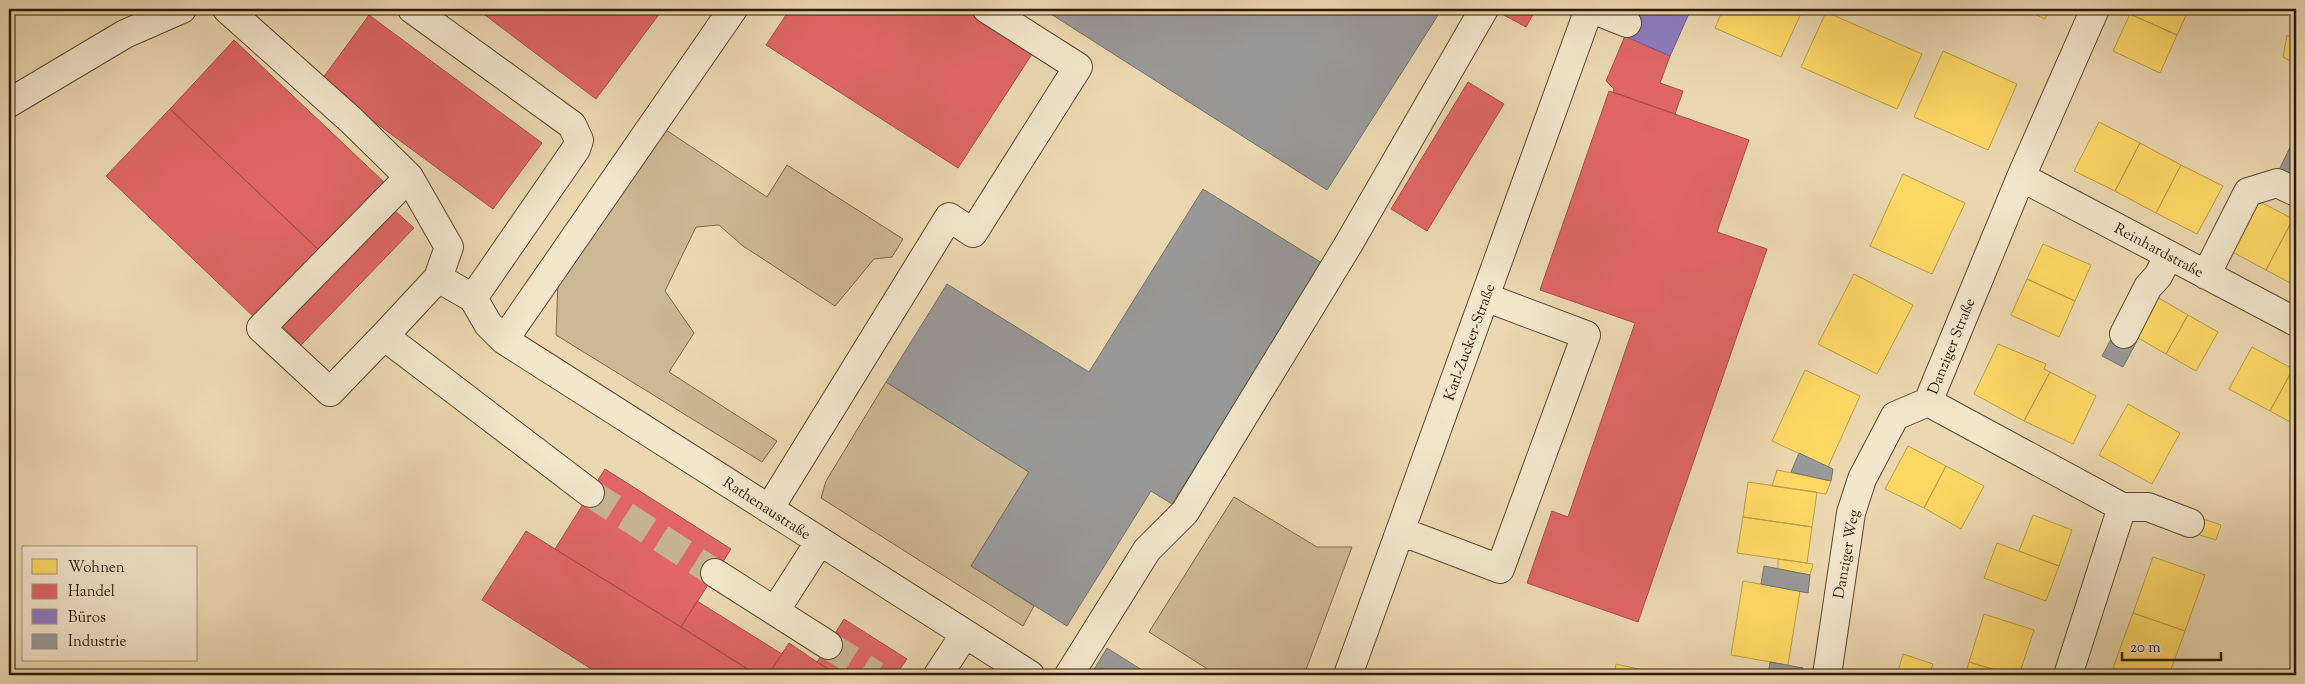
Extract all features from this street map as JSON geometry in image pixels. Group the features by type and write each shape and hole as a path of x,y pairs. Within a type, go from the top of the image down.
{"street":[{"path":"9,103 125,34 182,9"},
{"path":"226,9 352,121 409,177 449,248 438,278 330,392 261,328 409,177"},
{"path":"412,9 572,125 579,140 576,149 473,298 438,278"},
{"path":"504,340 734,9"},
{"path":"769,509 949,217 973,234 1078,67 987,9"},
{"path":"1069,675 1147,550 1185,512 1348,245 1484,9"},
{"path":"1590,9 1627,23"},
{"name":"Karl-Zucker-Straße","path":"1348,675 1590,9"},
{"name":"Danziger Straße","path":"2095,9 2021,177 1928,402 2122,508"},
{"name":"Reinhardstraße","path":"2021,177 2296,322"},
{"path":"2189,266 2236,182"},
{"path":"2124,334 2148,287 2158,276 2189,266 2248,192 2277,183 2296,192"},
{"path":"1400,531 1500,568 1586,335 1485,297"},
{"name":"Rathenaustraße","path":"473,298 488,324 504,340 1030,675"},
{"path":"384,336 590,493"},
{"name":"Danziger Weg","path":"1826,675 1851,513 1862,479 1895,416 1928,402"},
{"path":"2068,675 2122,508 2148,507 2190,523"},
{"path":"775,611 820,541"},
{"path":"715,573 828,644"},
{"path":"938,675 965,634"}],"shaded area":[{"path":"666,130 767,197 787,165 903,239 892,257 874,259 835,306 743,246 719,225 696,227 665,291 694,333 669,372 777,441 762,462 556,335 558,282"},
{"path":"886,382 1029,472 971,566 1034,606 1023,626 821,498 826,481"},
{"path":"1234,497 1317,547 1352,547 1304,675 1217,675 1149,632"}],"building: Wohnen":[{"path":"1723,9 1803,9 1781,57 1715,28"},
{"path":"2024,9 2050,9 2045,19"},
{"path":"2132,9 2189,9 2177,35 2130,14"},
{"path":"1826,12 1922,54 1897,109 1801,67"},
{"path":"2130,14 2177,35 2160,73 2113,51"},
{"path":"2287,35 2296,40 2296,64 2283,57"},
{"path":"1943,51 2017,84 1988,150 1914,117"},
{"path":"2099,122 2140,143 2115,191 2074,171"},
{"path":"2140,143 2181,165 2156,213 2115,191"},
{"path":"2181,165 2223,186 2197,234 2156,213"},
{"path":"1903,174 1965,203 1932,274 1870,246"},
{"path":"2253,198 2293,219 2266,270 2227,249"},
{"path":"2293,219 2296,221 2296,286 2266,270"},
{"path":"2043,244 2091,265 2075,301 2027,279"},
{"path":"1854,274 1913,305 1877,374 1818,344"},
{"path":"2027,279 2075,301 2059,337 2011,315"},
{"path":"2157,297 2188,315 2166,354 2135,336"},
{"path":"2188,315 2218,332 2196,371 2166,354"},
{"path":"1998,344 2046,364 2044,369 2050,372 2024,421 1974,394"},
{"path":"2252,347 2293,369 2270,411 2229,389"},
{"path":"2293,369 2296,370 2296,425 2270,411"},
{"path":"1805,370 1860,396 1828,467 1772,441"},
{"path":"2050,372 2096,396 2073,444 2024,421"},
{"path":"2128,404 2180,433 2152,484 2099,455"},
{"path":"1908,446 1946,466 1924,508 1885,489"},
{"path":"1946,466 1984,486 1961,529 1924,508"},
{"path":"1777,470 1831,481 1826,494 1772,486"},
{"path":"1748,482 1817,492 1812,527 1743,517"},
{"path":"2033,515 2072,530 2059,566 2019,551"},
{"path":"2192,515 2221,525 2216,540 2187,531"},
{"path":"1743,517 1812,527 1807,563 1737,553"},
{"path":"1997,543 2059,566 2046,601 1984,578"},
{"path":"2153,557 2205,575 2185,631 2133,613"},
{"path":"1778,559 1813,564 1810,575 1778,569"},
{"path":"1743,581 1800,591 1788,665 1731,655"},
{"path":"2133,613 2185,631 2169,675 2133,675 2113,668"},
{"path":"1984,614 2034,630 2019,675 2012,675 1969,662"},
{"path":"1903,654 1933,664 1929,675 1897,675"},
{"path":"1969,662 2012,675 1965,675"},
{"path":"1616,664 1666,675 1614,675"}],"building: Handel":[{"path":"477,9 663,9 596,99"},
{"path":"790,9 969,9 1034,51 958,168 766,45"},
{"path":"1505,9 1536,9 1526,27 1502,14"},
{"path":"369,15 542,143 493,209 320,82"},
{"path":"1625,36 1670,56 1660,83 1683,91 1675,114 1613,92 1614,89 1606,81"},
{"path":"234,40 386,184 321,252 170,109"},
{"path":"1468,82 1504,104 1427,231 1391,209"},
{"path":"1609,91 1749,140 1717,232 1767,249 1638,622 1527,583 1552,511 1568,517 1635,323 1540,290"},
{"path":"170,109 321,252 257,320 106,176"},
{"path":"394,210 414,228 301,345 282,326"},
{"path":"605,469 731,549 681,627 555,549"},
{"path":"526,531 757,675 601,675 482,600"},
{"path":"697,601 782,654 768,675 757,675 681,627"},
{"path":"844,619 907,659 896,675 838,675 817,662"},
{"path":"789,643 817,662 838,675 768,675"}],"building: Büros":[{"path":"1632,9 1691,9 1670,56 1622,35"}],"building: Industrie":[{"path":"1043,9 1442,9 1327,190"},
{"path":"2293,141 2296,142 2296,179 2279,170"},
{"path":"1203,189 1322,263 1172,504 1151,491 1067,626 971,566 1029,472 886,382 947,284 1089,372"},
{"path":"2116,330 2137,341 2123,367 2102,356"},
{"path":"1799,453 1833,469 1831,481 1791,472"},
{"path":"1764,566 1810,575 1808,593 1761,584"},
{"path":"1107,648 1150,675 1099,675 1093,671"},
{"path":"1770,662 1803,668 1802,675 1768,675"}],"tunnel":[{"path":"590,493 715,573"},
{"path":"828,645 876,675"}]}
